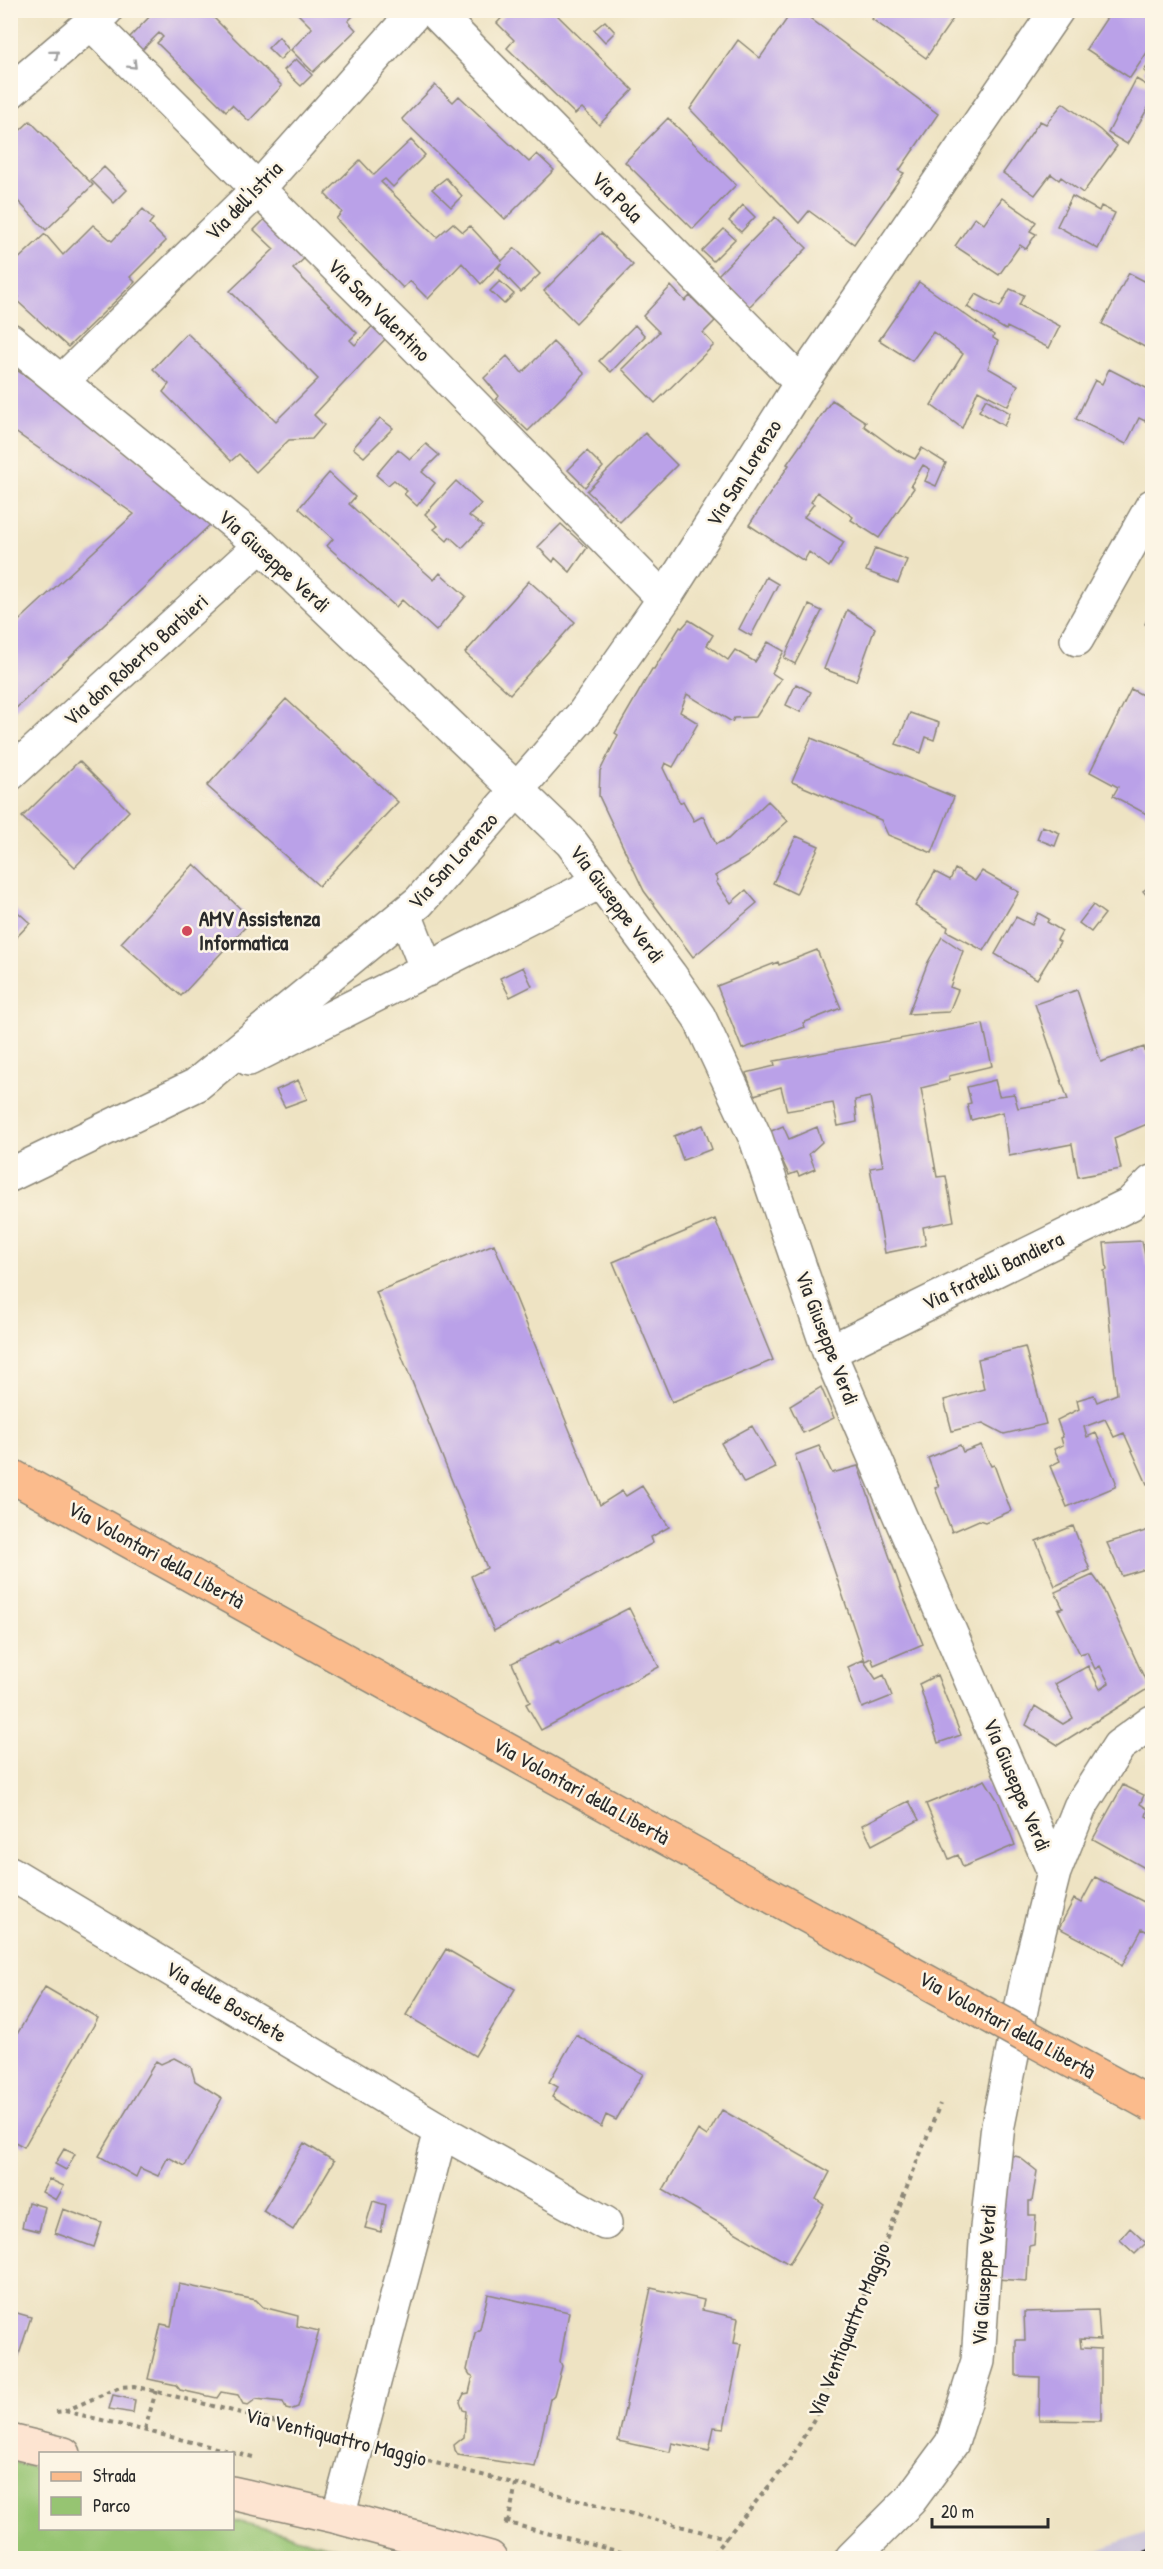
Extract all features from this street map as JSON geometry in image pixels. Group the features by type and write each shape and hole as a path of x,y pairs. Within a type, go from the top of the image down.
{"main road":[{"name":"Via Volontari della Libertà","path":"10,1475 1152,2105"}],"street":[{"name":"Via dell'Istria","path":"61,382 258,189 417,10"},
{"name":"Via Pola","path":"433,10 801,383"},
{"name":"Via San Lorenzo","path":"196,1085 418,902 584,713 664,599 801,383 1057,10"},
{"name":"Via San Valentino","path":"99,17 258,189 664,599"},
{"path":"10,92 99,17"},
{"name":"Via Giuseppe Verdi","path":"10,340 261,545 571,842 699,1017 756,1139 829,1352 1054,1872 1028,1976 998,2125 987,2228 978,2361 952,2444 910,2500 852,2559"},
{"path":"1077,639 1152,506"},
{"name":"Via don Roberto Barbieri","path":"10,774 261,545"},
{"name":"Via San Lorenzo","path":"10,1175 196,1085 600,882"},
{"name":"Via San Lorenzo","path":"405,914 427,970"},
{"name":"Via fratelli Bandiera","path":"829,1352 1130,1204 1152,1182"},
{"path":"1054,1872 1080,1807 1119,1746 1152,1722"},
{"name":"Via delle Boschete","path":"10,1873 441,2131 605,2223"},
{"path":"338,2517 441,2131"},
{"path":"10,2441 56,2452"},
{"path":"234,2493 338,2517 490,2559"}],"path":[{"name":"Via Ventiquattro Maggio","path":"709,2559 788,2463 817,2414 940,2104"},
{"name":"Via Ventiquattro Maggio","path":"65,2411 120,2387 134,2386 726,2538"},
{"path":"145,2429 156,2391"},
{"path":"508,2523 516,2484"}],"shaded area":[{"path":"1152,2529 1152,2558 1079,2558"}],"green space":[{"path":"10,2461 39,2469 39,2530 234,2530 234,2521 376,2558 11,2558"}],"building":[{"path":"156,10 206,10 282,86 249,121 232,105 226,111 157,43 163,37 159,33 142,50 129,38"},
{"path":"294,10 359,10 348,21 356,30 313,72 291,50 312,28"},
{"path":"509,10 552,10 633,90 599,125 582,108 575,114 507,48 514,40 497,23"},
{"path":"793,10 799,10 938,114 899,171 904,173 854,244 809,211 799,223 690,109 738,40 760,58"},
{"path":"878,10 959,10 926,58 872,19"},
{"path":"1112,10 1143,10 1152,16 1152,45 1130,78 1086,49"},
{"path":"605,21 615,32 605,42 594,30"},
{"path":"279,37 289,50 280,60 268,48"},
{"path":"296,59 312,75 301,86 284,70"},
{"path":"1152,60 1152,78 1144,71"},
{"path":"1136,79 1148,86 1152,79 1152,101 1127,144 1108,133"},
{"path":"435,85 453,102 459,96 529,162 537,154 554,170 505,219 402,119"},
{"path":"1063,103 1100,130 1117,146 1083,193 1061,177 1059,180 1051,174 1035,195 1003,173 1040,121 1046,124"},
{"path":"668,118 736,185 693,229 625,162"},
{"path":"30,121 93,185 46,230 10,193 10,140"},
{"path":"411,140 425,155 393,187 385,179 381,182 437,237 453,223 463,232 470,226 502,261 515,248 540,274 521,292 498,268 502,262 481,284 462,263 428,299 410,281 403,288 336,219 342,212 325,194 360,160 374,175"},
{"path":"104,167 127,190 114,203 91,180"},
{"path":"446,178 462,196 451,207 432,189"},
{"path":"1072,196 1099,211 1101,206 1115,213 1098,249 1057,226"},
{"path":"1002,198 1036,222 1030,231 1036,234 1026,249 1020,245 999,275 955,246 975,217 984,224"},
{"path":"743,205 755,217 741,232 729,221"},
{"path":"143,209 153,219 149,224 166,241 130,277 135,282 68,347 16,300 19,297 10,289 10,267 45,234 63,255 93,225 112,241"},
{"path":"269,215 308,255 293,269 357,333 350,340 355,345 376,322 389,335 314,415 324,425 312,439 289,440 256,472 239,454 231,461 163,392 169,384 153,369 187,333 276,421 318,379 230,291 274,249 254,230"},
{"path":"775,217 807,248 749,307 718,275"},
{"path":"724,229 735,239 713,261 702,251"},
{"path":"601,233 633,265 576,323 544,291"},
{"path":"1129,273 1152,285 1152,351 1102,324"},
{"path":"500,281 514,294 504,304 490,291"},
{"path":"919,282 994,335 993,338 998,341 988,368 1018,385 1008,406 978,390 962,428 931,405 963,354 933,332 912,361 879,340"},
{"path":"671,286 685,301 690,296 715,321 703,333 714,345 655,403 622,369 659,332 643,316"},
{"path":"1010,289 1024,295 1019,305 1060,326 1049,348 1007,327 1006,330 967,307 976,294 1000,307"},
{"path":"635,325 645,336 611,372 599,361"},
{"path":"553,342 585,374 528,431 496,400 499,396 484,378 507,356 522,373"},
{"path":"10,366 63,399 214,521 12,712 10,629 134,514 15,432 10,438"},
{"path":"1109,369 1152,391 1152,406 1145,421 1139,418 1126,444 1076,419 1095,380 1102,384"},
{"path":"986,399 1010,413 1004,426 979,411"},
{"path":"832,400 866,422 864,426 897,450 915,459 922,448 946,463 936,486 925,481 930,469 923,465 911,485 914,488 879,538 851,520 853,517 817,492 811,502 814,504 804,517 844,542 829,567 809,552 804,561 749,525 789,465 787,464"},
{"path":"380,418 393,428 364,457 353,448"},
{"path":"645,433 677,465 620,522 587,491"},
{"path":"426,444 439,455 422,472 435,483 417,506 404,494 407,491 394,480 388,485 376,475 398,449 410,459"},
{"path":"587,451 603,467 585,487 568,470"},
{"path":"329,473 355,497 349,504 434,580 440,573 466,596 436,631 402,600 396,607 327,546 333,539 299,508"},
{"path":"456,481 481,504 469,516 483,526 462,548 450,537 447,541 434,529 438,526 425,514"},
{"path":"561,524 587,548 570,572 555,558 553,562 538,547"},
{"path":"875,548 907,560 898,583 866,571"},
{"path":"766,577 778,584 751,636 739,629"},
{"path":"529,581 575,622 510,694 465,653"},
{"path":"809,605 822,611 795,664 784,658"},
{"path":"1152,609 1152,628 1145,624"},
{"path":"847,610 875,628 856,681 824,669"},
{"path":"689,620 713,635 707,645 728,660 735,650 755,662 768,642 784,651 772,673 781,679 756,717 734,718 732,722 687,694 680,712 698,723 673,767 665,763 663,768 680,803 683,801 694,821 703,816 716,844 728,839 768,801 788,821 748,856 715,876 718,880 716,882 731,903 746,890 757,903 693,957 644,891 599,796 600,771 618,735 615,733 652,669 680,627 682,628"},
{"path":"796,684 811,692 800,712 786,705"},
{"path":"1131,689 1152,700 1152,817 1113,796 1118,787 1090,772"},
{"path":"286,699 398,802 319,886 207,786"},
{"path":"910,713 939,723 934,740 926,737 921,753 896,744"},
{"path":"811,738 954,797 932,853 888,835 881,820 792,782"},
{"path":"79,761 129,811 75,867 22,817"},
{"path":"1042,826 1060,833 1055,846 1037,839"},
{"path":"796,836 819,846 796,894 773,883"},
{"name":"AMV Assistenza Informatica","path":"194,864 252,920 181,996 121,943"},
{"path":"955,869 975,881 982,871 1019,892 984,951 947,931 948,927 915,906 935,872 950,880"},
{"path":"1152,885 1152,902 1143,891"},
{"path":"10,905 30,923 10,944"},
{"path":"1093,905 1105,914 1091,932 1079,923"},
{"path":"1038,913 1062,931 1057,940 1060,942 1037,979 995,954 1016,917 1032,925"},
{"path":"942,937 963,951 950,987 958,990 949,1012 908,1014 928,962"},
{"path":"817,950 841,1008 803,1023 805,1027 742,1049 717,986 778,962 779,965"},
{"path":"523,967 532,986 510,997 500,978"},
{"path":"1077,990 1101,1062 1144,1047 1146,1055 1152,1053 1152,1122 1114,1138 1121,1169 1078,1177 1072,1144 1009,1156 1003,1112 971,1120 967,1104 971,1103 967,1087 995,1080 999,1096 1014,1094 1018,1108 1068,1100 1035,1004"},
{"path":"983,1024 992,1066 949,1076 949,1081 921,1088 937,1177 946,1176 954,1221 923,1227 926,1245 885,1253 870,1168 883,1166 870,1097 855,1100 857,1122 838,1126 833,1103 787,1111 781,1087 754,1095 746,1073 775,1066 774,1061"},
{"path":"298,1080 307,1099 285,1107 276,1090"},
{"path":"703,1125 712,1149 683,1160 674,1136"},
{"path":"783,1126 789,1139 817,1127 822,1142 809,1154 815,1169 799,1176 797,1172 789,1175 769,1132"},
{"path":"715,1219 773,1360 672,1402 613,1262"},
{"path":"1142,1241 1152,1279 1152,1482 1147,1484 1124,1433 1114,1437 1105,1419 1084,1427 1087,1437 1096,1433 1116,1482 1115,1487 1067,1507 1050,1466 1060,1461 1054,1449 1063,1445 1061,1438 1063,1437 1057,1420 1079,1409 1077,1400 1094,1395 1097,1402 1117,1394 1104,1271 1107,1270 1104,1243"},
{"path":"494,1244 600,1505 622,1491 626,1496 642,1486 669,1527 651,1537 653,1543 494,1631 471,1576 487,1568 376,1292"},
{"path":"1025,1347 1046,1424 1004,1434 983,1423 952,1431 944,1400 984,1389 978,1359"},
{"path":"821,1387 834,1418 803,1433 790,1406"},
{"path":"752,1426 776,1468 744,1483 721,1443"},
{"path":"960,1445 963,1452 981,1445 991,1466 994,1465 1011,1511 985,1522 979,1520 952,1532 935,1488 939,1487 928,1458"},
{"path":"819,1446 832,1473 858,1466 904,1598 923,1644 874,1665 871,1658 865,1661 795,1455"},
{"path":"1073,1526 1090,1570 1055,1586 1036,1541"},
{"path":"1152,1529 1152,1567 1122,1576 1107,1543"},
{"path":"1093,1575 1103,1589 1149,1688 1058,1745 1026,1725 1035,1706 1063,1724 1073,1718 1055,1684 1088,1666 1100,1689 1109,1683 1100,1666 1095,1669 1087,1652 1080,1654 1058,1610 1063,1608 1055,1592"},
{"path":"629,1608 659,1667 541,1730 526,1704 530,1702 512,1663 559,1640 561,1643"},
{"path":"863,1660 876,1679 884,1675 892,1696 862,1708 848,1667"},
{"path":"937,1675 961,1735 938,1743 919,1684"},
{"path":"985,1780 998,1801 1015,1845 963,1867 958,1855 949,1859 926,1804"},
{"path":"1123,1785 1144,1795 1140,1804 1148,1809 1146,1816 1152,1819 1152,1872 1093,1839"},
{"path":"909,1801 919,1820 872,1845 862,1825"},
{"path":"1095,1877 1152,1906 1152,1934 1142,1929 1122,1966 1111,1955 1059,1928 1074,1899 1081,1903"},
{"path":"446,1949 515,1989 475,2056 406,2015"},
{"path":"45,1987 98,2018 24,2147 10,2139 10,2046"},
{"path":"576,2035 643,2074 616,2120 606,2115 601,2127 552,2097 558,2087 549,2082"},
{"path":"174,2058 191,2067 195,2081 222,2098 185,2166 168,2157 158,2176 140,2168 136,2177 99,2156 156,2061 161,2064"},
{"path":"722,2110 830,2172 816,2199 824,2205 789,2264 663,2190 698,2130 707,2136"},
{"path":"304,2143 334,2161 293,2230 263,2211"},
{"path":"64,2149 75,2154 66,2170 55,2164"},
{"path":"1005,2154 1019,2157 1037,2171 1032,2201 1029,2201 1029,2215 1036,2215 1034,2245 1029,2246 1027,2281 996,2279"},
{"path":"49,2179 64,2186 56,2200 42,2192"},
{"path":"373,2201 386,2205 381,2232 365,2228"},
{"path":"28,2202 45,2207 39,2231 22,2227"},
{"path":"63,2209 102,2223 94,2247 55,2233"},
{"path":"1130,2228 1146,2243 1135,2254 1120,2240"},
{"path":"179,2284 256,2300 263,2307 298,2316 297,2326 319,2331 298,2407 290,2410 286,2409 283,2402 256,2399 248,2405 243,2404 238,2395 221,2392 217,2398 180,2390 176,2385 148,2379 161,2324 171,2326"},
{"path":"651,2288 704,2300 702,2310 738,2318 734,2343 741,2344 724,2428 714,2427 709,2451 672,2443 670,2452 618,2441"},
{"path":"488,2294 569,2312 560,2361 562,2366 554,2395 550,2399 535,2467 458,2455 455,2450 454,2445 464,2437 466,2411 463,2410 460,2402 464,2394 469,2393 473,2376 467,2370 475,2333 480,2329"},
{"path":"1098,2310 1100,2340 1080,2339 1081,2348 1101,2349 1101,2421 1039,2420 1040,2377 1016,2376 1016,2340 1025,2340 1024,2312"},
{"path":"10,2311 31,2317 11,2380 10,2380"},
{"path":"113,2395 135,2400 133,2413 109,2409"}],"railway":[{"path":"1132,2558 1152,2550"}],"place":[{"name":"AMV Assistenza Informatica","path":"187,931"}]}
